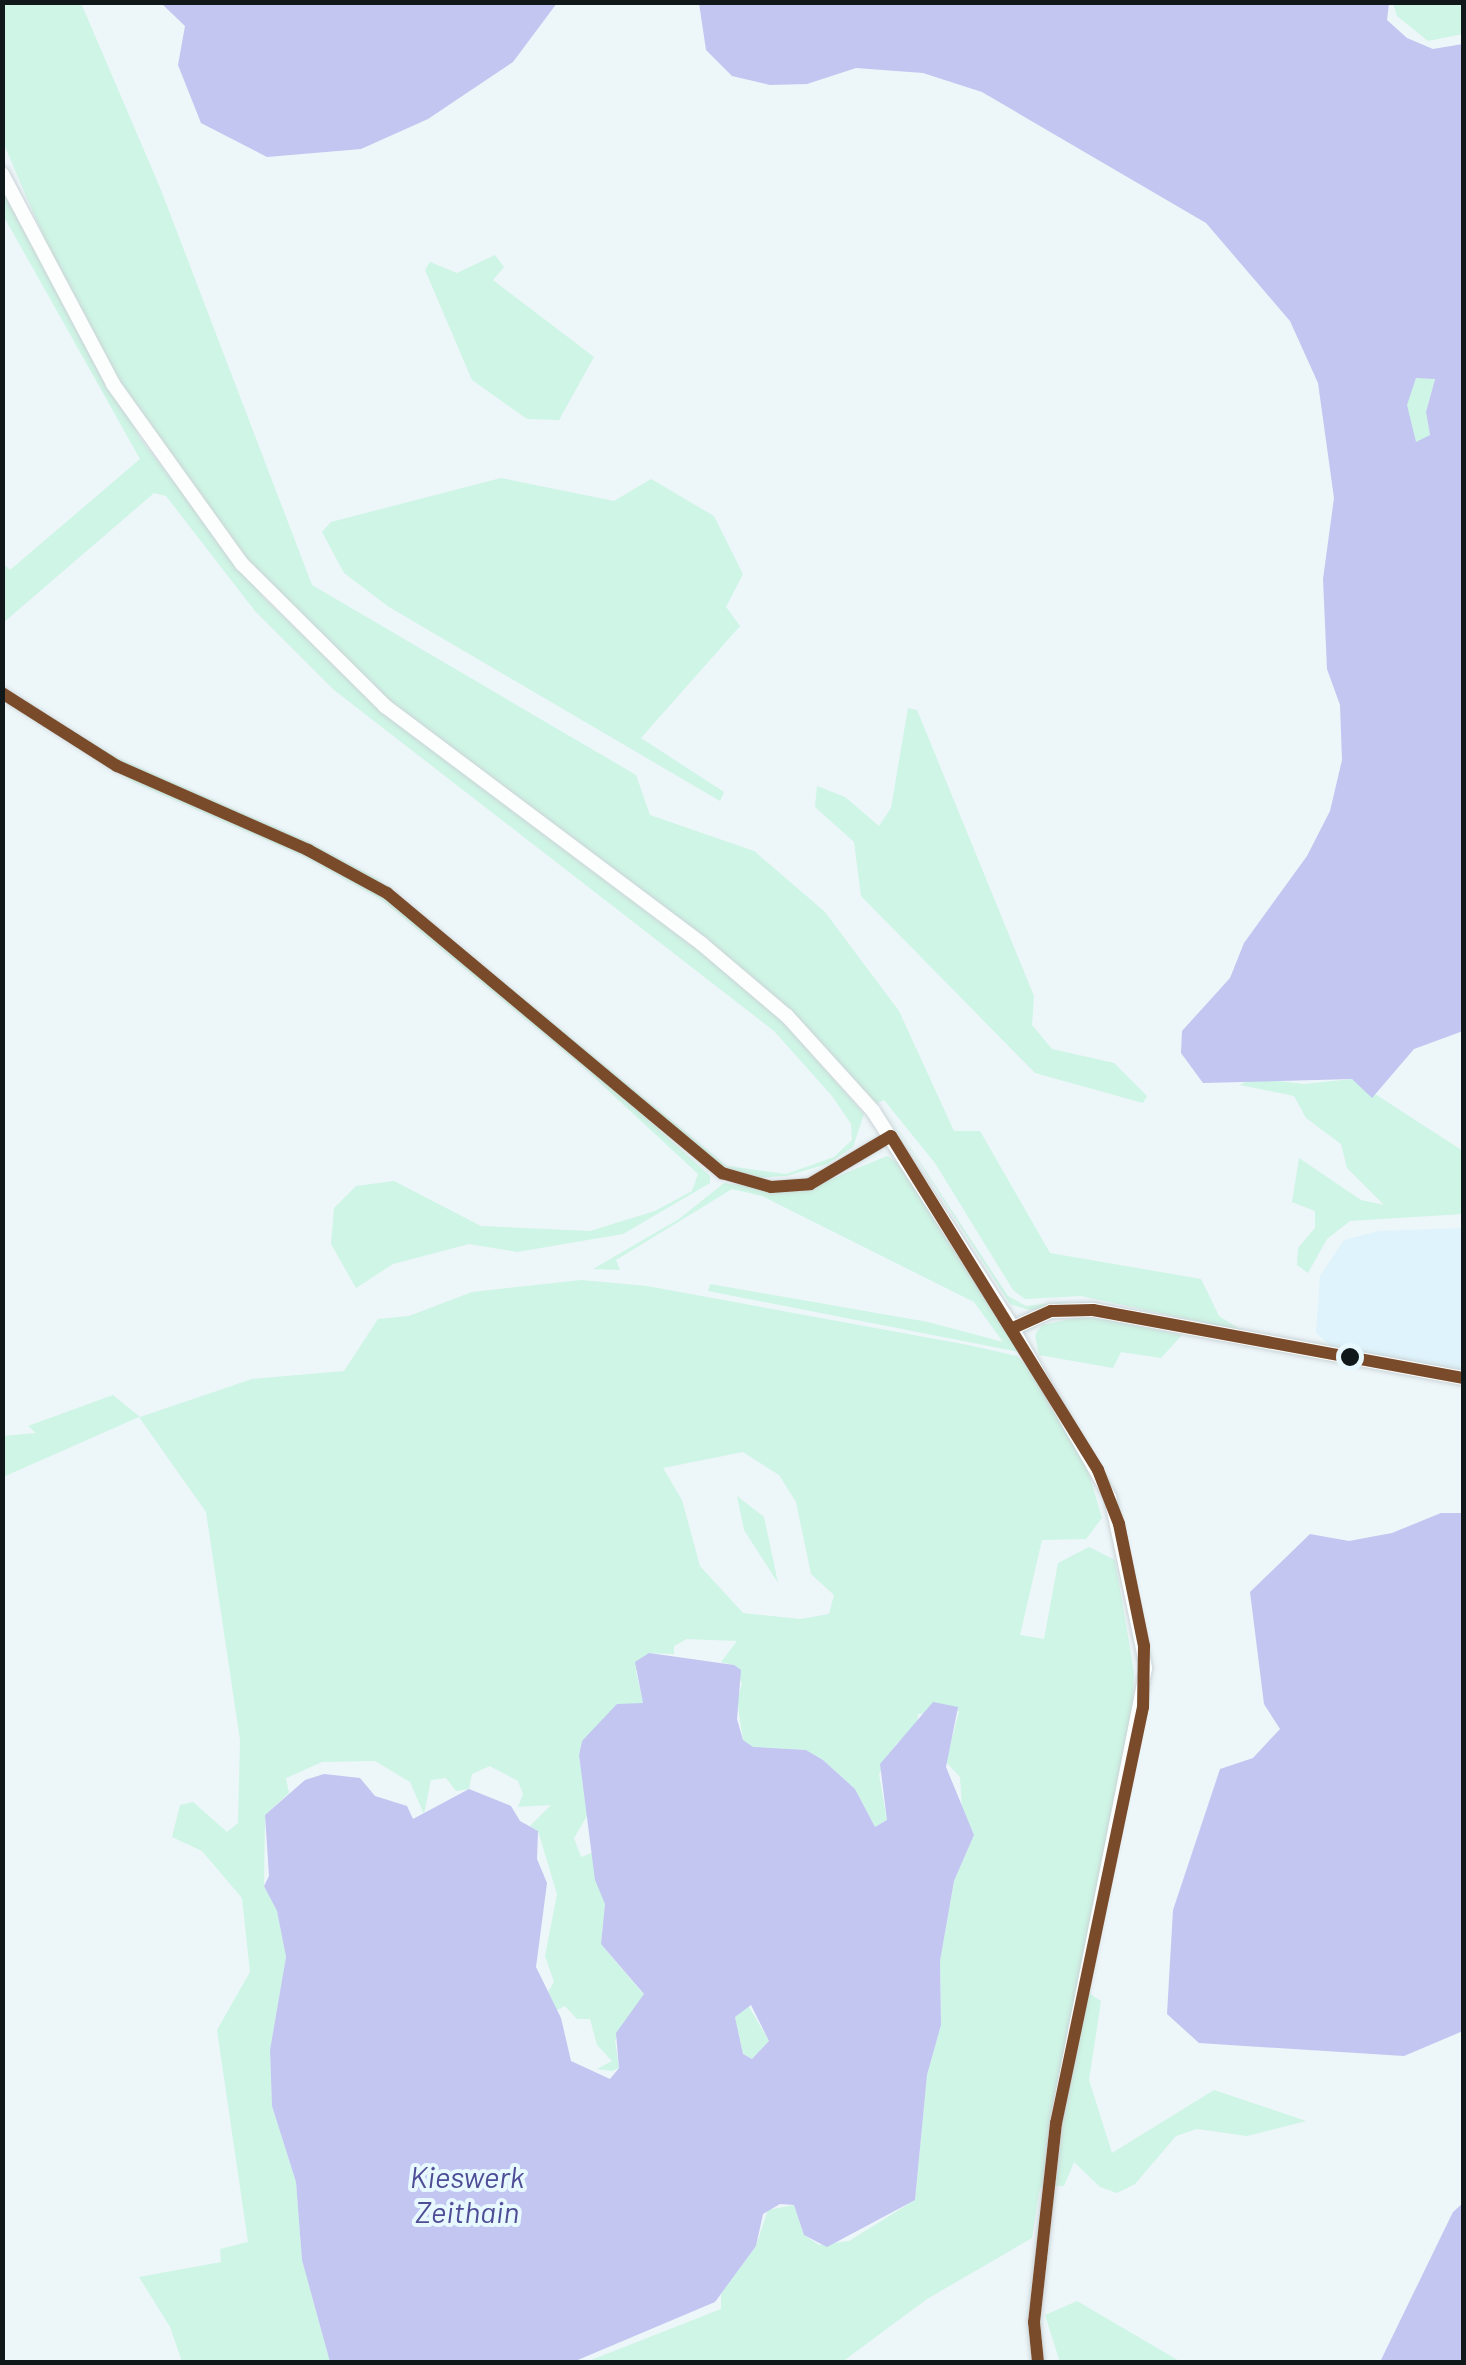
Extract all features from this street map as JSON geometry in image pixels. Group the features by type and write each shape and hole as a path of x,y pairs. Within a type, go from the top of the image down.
{"main road":[{"path":"2,174 144,434 268,594 432,745 743,976 824,1054 891,1136 1013,1328 1052,1312 1093,1310 1464,1378"}],"street":[{"path":"2,693 117,766 308,850 387,893 722,1173 770,1187 798,1186 838,1171 891,1136"},
{"path":"1013,1328 1110,1497 1146,1668 1056,2124 1034,2322 1038,2362"}],"shaded area":[{"path":"1463,1228 1463,1372 1332,1347 1316,1333 1320,1276 1344,1240 1379,1231"}],"green space":[{"path":"2,3 81,3 161,190 312,585 636,775 650,815 754,851 825,912 899,1011 954,1131 980,1131 1050,1253 1201,1279 1219,1316 1243,1331 1081,1296 1025,1299 1013,1290 935,1163 884,1100 876,1104 816,1037 706,939 388,702 245,562 134,409 62,280 3,142"},
{"path":"1393,3 1463,3 1463,34 1428,41 1397,16"},
{"path":"2,190 140,438 264,598 381,710 699,948 781,1019 864,1114 853,1147 827,1164 787,1176 753,1178 718,1164 389,889 309,845 114,759 3,688 116,757 309,842 378,879 727,1166 786,1174 834,1157 852,1140 851,1124 832,1096 774,1031 334,690 255,611 166,496 154,493 3,623 3,563 10,570 140,459 3,215"},
{"path":"495,255 504,267 493,280 594,357 559,420 527,419 472,380 425,270 430,262 457,273"},
{"path":"1416,378 1435,378 1426,412 1430,436 1415,443 1406,405"},
{"path":"501,478 614,501 651,479 714,516 743,574 726,607 740,626 641,738 724,792 720,801 389,607 344,573 322,532 331,522"},
{"path":"3,699 135,779 306,854 384,898 621,1095 710,1176 710,1183 623,1234 517,1252 469,1244 393,1264 356,1288 331,1244 334,1208 356,1186 394,1181 481,1226 590,1231 655,1211 692,1191 698,1174 584,1068 382,900 305,857 133,782"},
{"path":"908,708 917,710 1034,996 1032,1025 1052,1049 1114,1063 1147,1096 1143,1103 1035,1073 861,896 854,842 815,807 817,786 845,797 879,826 891,808"},
{"path":"1252,1078 1304,1084 1352,1079 1463,1151 1463,1214 1350,1221 1327,1239 1308,1273 1297,1265 1298,1248 1315,1228 1315,1211 1292,1202 1299,1158 1361,1200 1384,1205 1347,1168 1341,1144 1306,1118 1294,1096 1240,1085"},
{"path":"883,1106 1008,1296 1026,1306 1062,1302 1120,1310 1029,1310 1010,1304"},
{"path":"887,1156 898,1163 1019,1352 708,1291 710,1284 928,1322 1003,1342 974,1302 762,1196 732,1189 616,1260 620,1270 593,1269 679,1219 724,1183 800,1192"},
{"path":"581,1280 647,1286 1017,1356 1027,1366 1086,1464 1102,1518 1086,1539 1042,1540 1020,1635 1044,1639 1058,1563 1089,1547 1115,1560 1134,1672 1132,1727 1077,1985 1101,2001 1089,2080 1112,2153 1214,2090 1306,2121 1247,2136 1197,2129 1176,2136 1135,2184 1117,2193 1100,2187 1074,2162 1064,2186 1040,2187 1032,2238 927,2299 842,2362 586,2362 721,2309 721,2294 756,2246 768,2210 794,2205 804,2235 819,2245 849,2241 915,2200 927,2075 941,2025 940,1961 954,1881 974,1835 962,1807 960,1777 946,1762 959,1711 918,1714 917,1727 896,1744 879,1774 887,1820 875,1827 855,1789 823,1760 806,1750 752,1747 743,1740 737,1700 742,1684 734,1665 721,1662 737,1641 687,1639 674,1646 674,1654 649,1653 636,1671 643,1703 582,1741 579,1755 587,1816 574,1838 581,1857 592,1853 605,1904 601,1944 644,1995 615,2040 619,2068 612,2071 597,2069 612,2061 597,2045 590,2019 577,2019 565,2006 557,2010 548,1992 554,1982 545,1956 557,1894 538,1831 530,1826 551,1805 518,1807 523,1794 518,1781 490,1766 472,1774 469,1789 456,1791 446,1778 431,1780 424,1814 410,1782 375,1761 322,1762 286,1778 289,1793 265,1815 264,1886 277,1911 286,1957 270,2050 272,2106 296,2182 302,2260 330,2362 182,2362 170,2327 139,2277 221,2262 220,2249 248,2242 217,2030 250,1972 242,1898 202,1851 172,1837 180,1805 193,1802 227,1832 238,1823 240,1740 206,1512 139,1417 3,1477 3,1436 36,1433 28,1426 113,1395 140,1417 252,1379 344,1371 378,1319 409,1316 472,1292","holes":["743,1452 779,1475 796,1502 811,1574 834,1595 829,1614 800,1619 743,1613 700,1566 682,1500 663,1468"]},
{"path":"1081,1317 1182,1335 1161,1358 1121,1352 1113,1368 1039,1355 1035,1335 1042,1325"},
{"path":"737,1496 764,1517 778,1583 744,1530"},
{"path":"748,2005 769,2041 752,2059 743,2054 735,2017"},
{"path":"1077,2301 1181,2362 1060,2362 1045,2315"}],"water":[{"path":"161,3 557,3 513,62 428,119 361,149 267,157 201,123 178,65 185,26"},
{"path":"699,3 1389,3 1387,20 1407,38 1433,49 1463,44 1463,1031 1414,1049 1372,1098 1352,1079 1203,1083 1181,1053 1182,1031 1230,978 1244,943 1307,856 1330,811 1342,760 1340,705 1327,669 1323,579 1334,498 1318,383 1290,321 1206,223 982,92 923,73 856,68 807,84 770,85 732,76 706,50","holes":["1416,378 1435,379 1426,412 1430,435 1416,442 1407,405"]},
{"path":"1441,1513 1464,1513 1463,2031 1404,2056 1199,2043 1167,2014 1173,1910 1220,1769 1253,1758 1280,1729 1264,1704 1250,1592 1310,1534 1349,1541 1392,1533"},
{"name":"Kieswerk Zeithain","path":"649,1653 734,1665 741,1670 737,1719 743,1740 753,1747 806,1750 823,1760 855,1789 875,1827 887,1820 880,1764 933,1702 958,1707 946,1767 974,1835 954,1881 940,1961 941,2025 927,2075 915,2200 827,2247 804,2235 794,2205 780,2204 763,2214 756,2246 715,2302 573,2362 330,2362 302,2260 296,2182 272,2106 270,2050 286,1957 277,1911 264,1886 269,1876 265,1815 305,1780 324,1774 360,1778 375,1796 407,1806 413,1819 469,1789 511,1806 520,1821 538,1831 537,1859 547,1883 536,1967 561,2018 571,2061 610,2079 619,2068 616,2033 644,1994 601,1944 605,1904 595,1880 579,1755 582,1741 617,1704 643,1703 635,1662","holes":["751,2005 769,2041 752,2059 743,2054 735,2017"]},
{"path":"1463,2203 1463,2362 1380,2362 1453,2212"}],"transit line":[{"path":"2,693 117,766 308,850 387,893 722,1173 771,1187 810,1184 891,1136"},
{"path":"891,1136 1098,1470 1119,1524 1144,1646 1143,1707 1056,2123 1034,2322 1038,2362"},
{"path":"1013,1328 1051,1311 1093,1310 1464,1378"}]}
